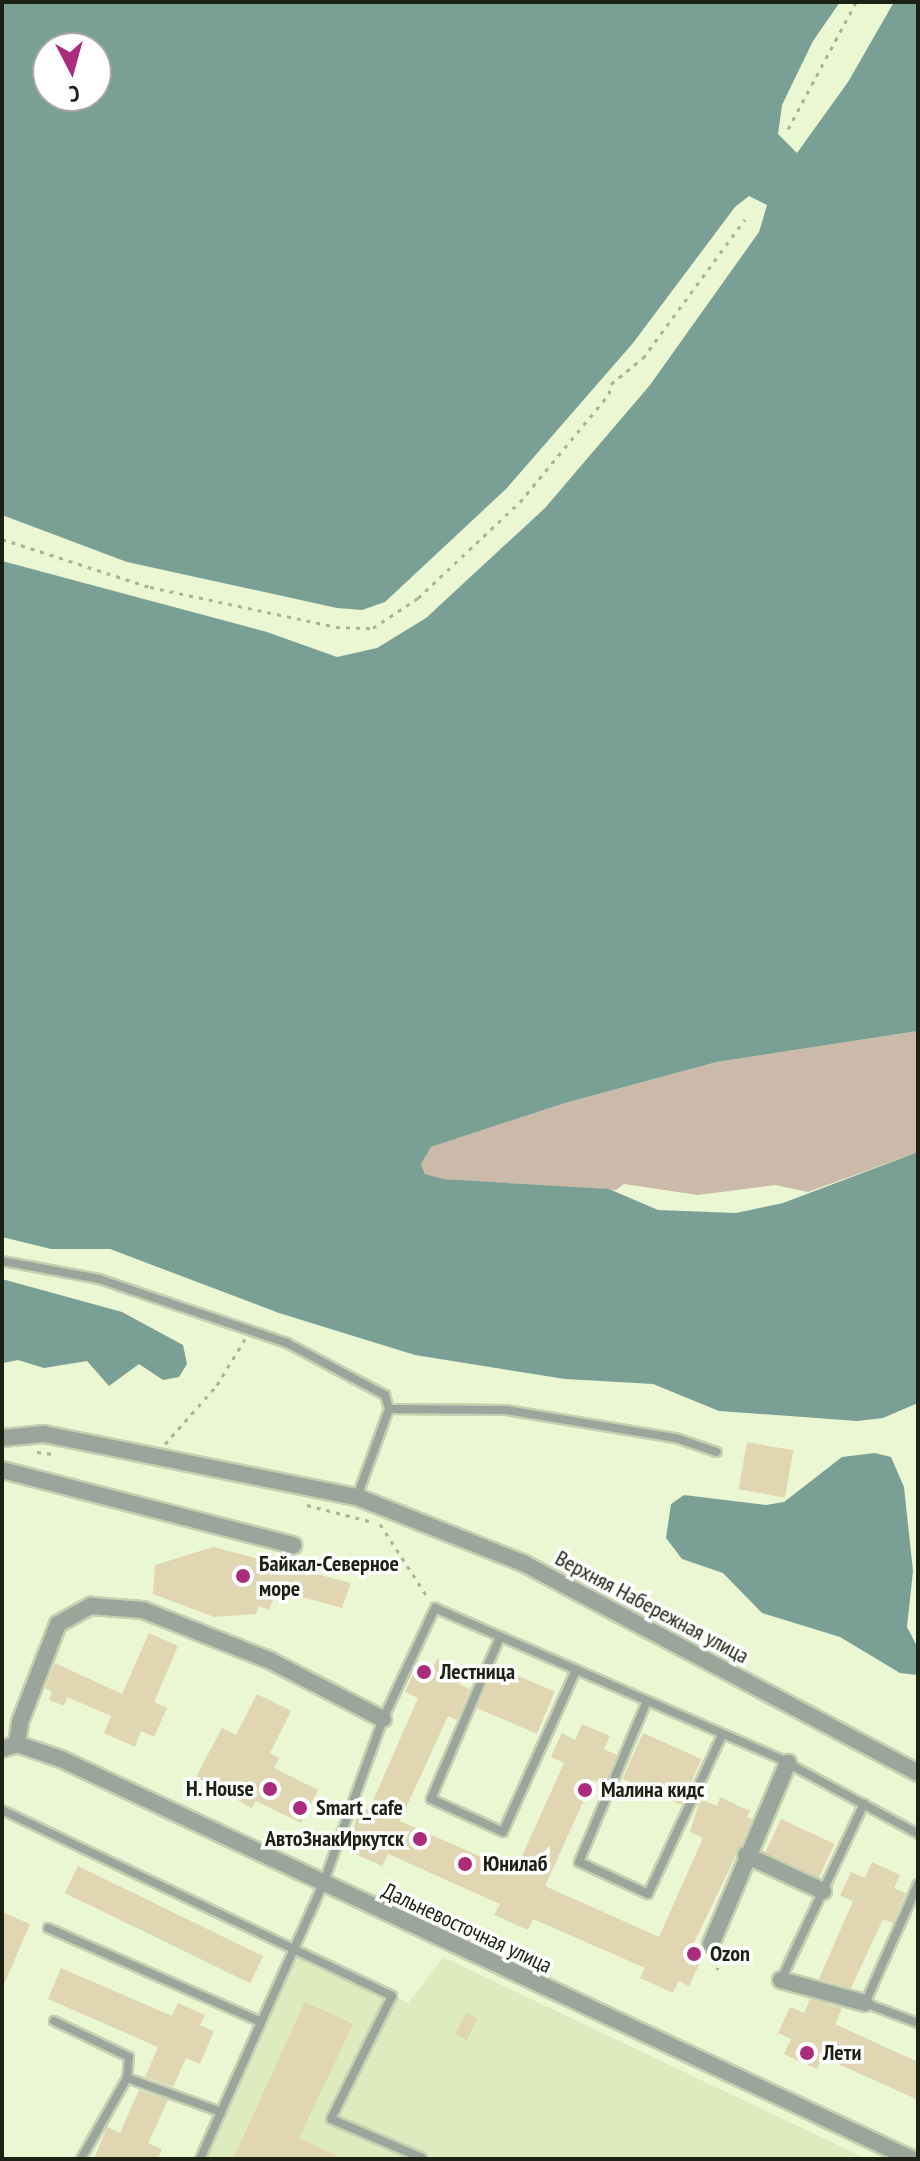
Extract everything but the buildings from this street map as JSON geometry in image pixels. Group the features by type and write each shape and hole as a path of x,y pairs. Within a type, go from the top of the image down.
{"street":[{"name":"Верхняя Набережная улица","path":"2,1438 44,1434 158,1453 357,1497 523,1563 918,1773"},
{"path":"2,1470 293,1545"},
{"path":"10,1747 58,1624 91,1606 143,1610 271,1661 383,1719"},
{"name":"Дальневосточная улица","path":"10,1747 61,1759 912,2159"},
{"path":"711,1944 788,1763"},
{"path":"748,1856 823,1891"},
{"path":"781,1980 865,2003"}],"lane":[{"path":"2,1261 99,1279 250,1330 287,1343 385,1395 389,1409 357,1497"},
{"path":"389,1409 506,1410 676,1438 717,1452"},
{"path":"200,2159 323,1884 383,1719 435,1608 788,1763 918,1834"},
{"path":"500,1637 431,1799 503,1832 576,1670"},
{"path":"647,1701 579,1862 648,1894 722,1735"},
{"path":"781,1980 864,1804"},
{"path":"2,1810 392,1996 331,2119 422,2158"},
{"path":"918,1884 865,2003 918,2023"},
{"path":"48,1928 261,2022"},
{"path":"54,2021 129,2057 127,2078 81,2159"},
{"path":"127,2078 221,2112"}],"path":[{"path":"788,129 856,2"},
{"path":"2,539 150,587 347,629 373,628 418,598 520,502 609,394 611,384 643,358 745,219"},
{"path":"158,1453 217,1385 250,1330"},
{"path":"27,1451 58,1454"},
{"path":"304,1504 380,1523 435,1608"}],"shaded area":[{"path":"918,1031 918,1152 808,1192 775,1185 698,1195 624,1184 616,1190 444,1179 425,1174 421,1164 422,1154 431,1147 565,1103 717,1062"},
{"path":"294,1947 408,2003 443,1957 867,2159 199,2159"}],"water":[{"path":"2,2 840,2 813,41 782,105 778,134 797,153 848,82 894,2 918,2 918,1031 717,1062 565,1103 431,1147 421,1164 425,1174 444,1179 609,1189 658,1210 736,1213 783,1203 918,1152 918,1403 883,1418 857,1421 719,1411 653,1384 565,1379 415,1355 279,1313 110,1249 51,1249 2,1237 2,561 267,632 337,657 377,648 426,618 545,508 650,385 759,232 767,205 749,196 735,207 633,343 507,488 385,602 362,610 337,608 127,562 2,515"},
{"path":"2,1279 122,1312 183,1345 187,1364 179,1377 163,1380 139,1364 109,1386 87,1361 44,1368 18,1360 3,1363"},
{"path":"875,1453 891,1457 904,1487 913,1571 907,1627 918,1648 918,1675 900,1673 840,1637 762,1613 723,1573 682,1559 666,1538 671,1504 684,1495 766,1505 784,1502 842,1457"}],"place":[{"name":"Байкал-Северное море","path":"243,1576"},
{"name":"Лестница","path":"424,1672"},
{"name":"H. House","path":"270,1789"},
{"name":"Малина кидс","path":"585,1790"},
{"name":"Smart_cafe","path":"300,1808"},
{"name":"АвтоЗнакИркутск","path":"420,1839"},
{"name":"Юнилаб","path":"465,1864"},
{"name":"Ozon","path":"694,1954"},
{"name":"Лети","path":"807,2053"}]}
